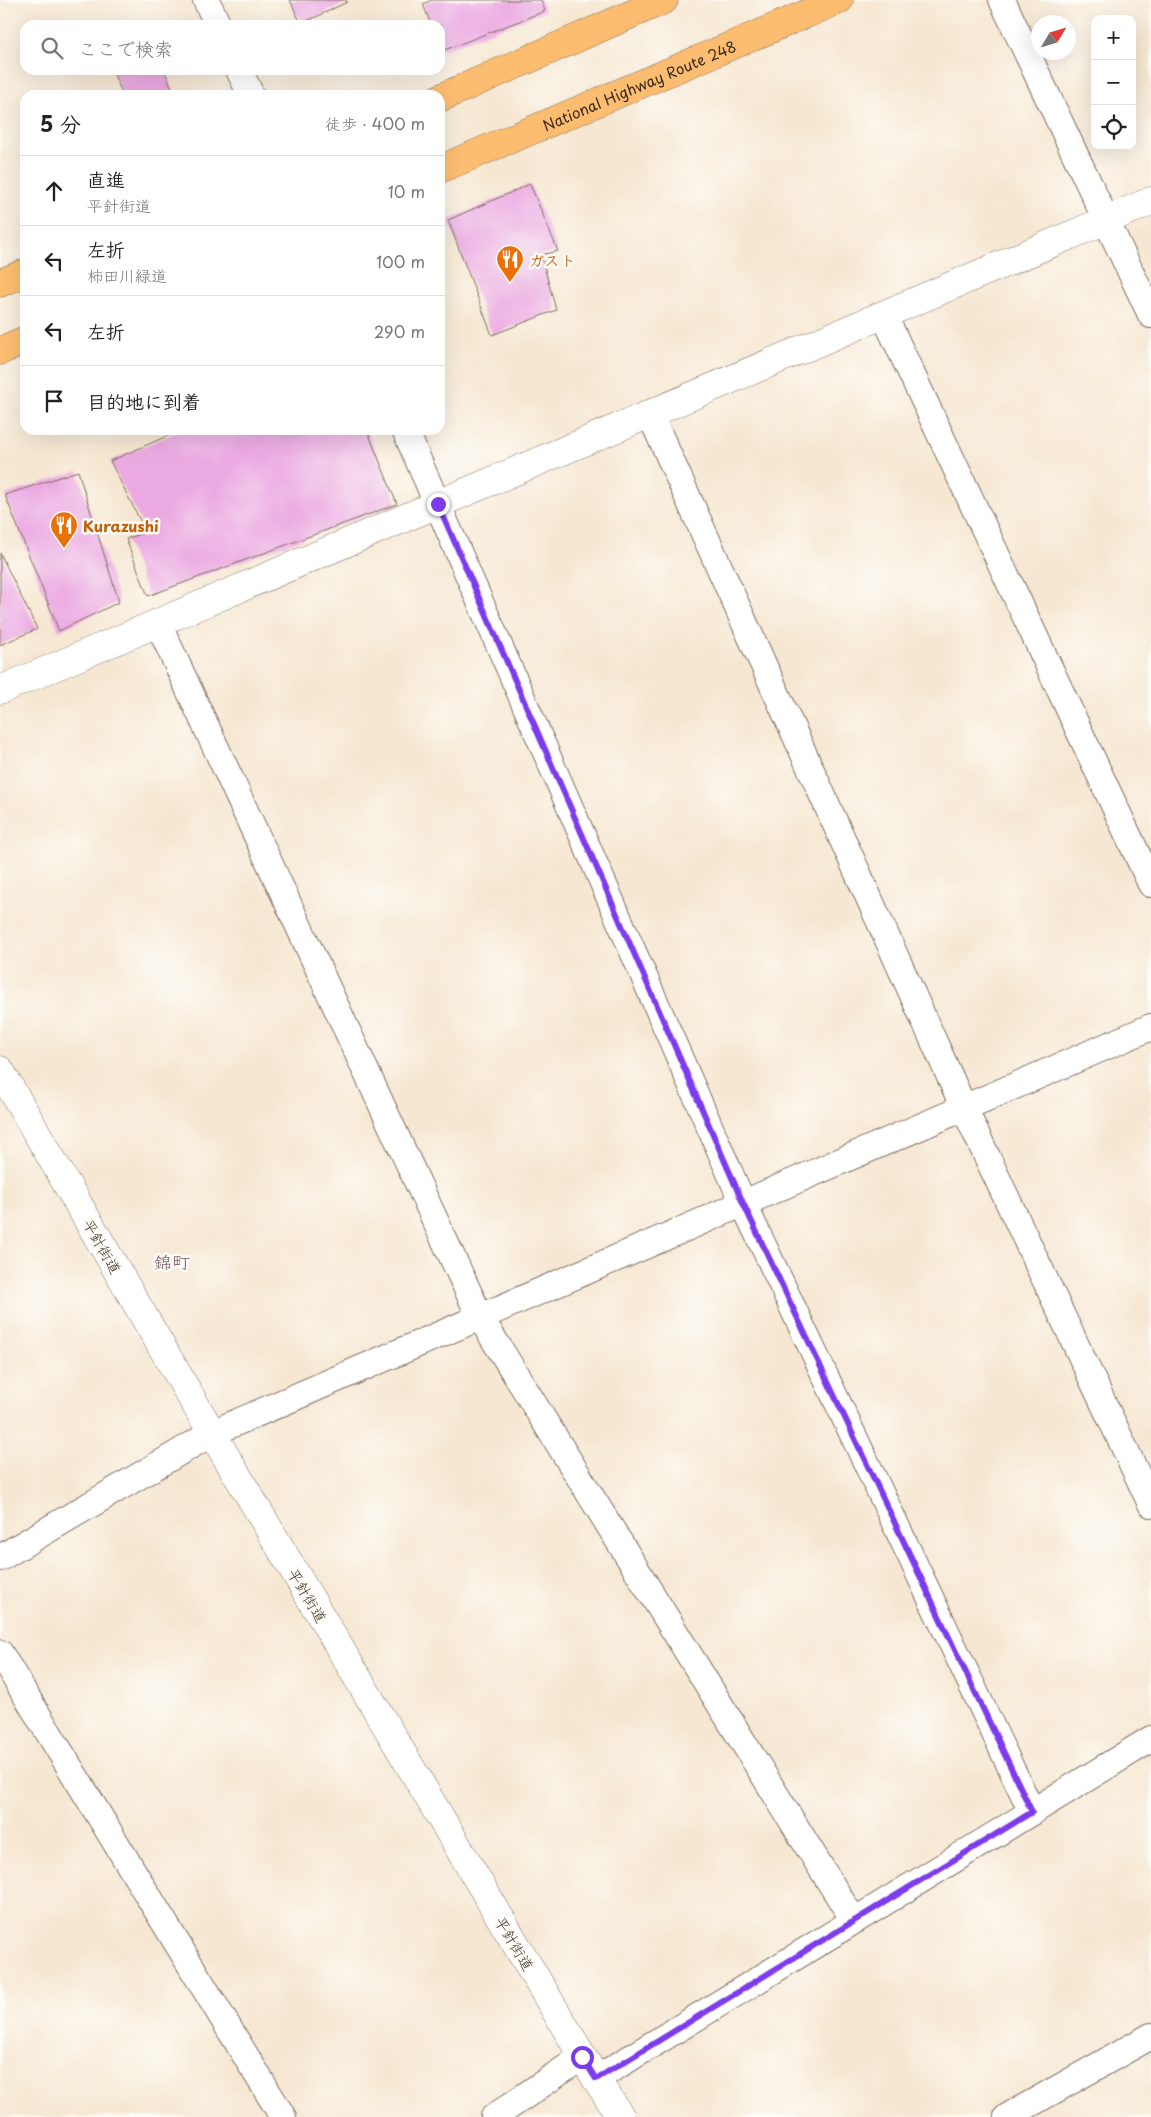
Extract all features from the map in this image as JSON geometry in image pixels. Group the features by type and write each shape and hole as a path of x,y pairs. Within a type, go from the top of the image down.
{"highway":[{"path":"445,96 664,0"},
{"name":"National Highway Route 248","path":"445,166 839,0"},
{"path":"0,283 20,275"},
{"path":"0,351 20,342"}],"street":[{"path":"206,0 216,20"},
{"path":"1002,0 1151,315"},
{"path":"241,75 249,90"},
{"path":"0,690 1151,201"},
{"path":"884,315 1151,884"},
{"path":"650,414 964,1108 1151,1504"},
{"path":"407,435 743,1203 1032,1812"},
{"path":"158,623 480,1317 854,1921"},
{"path":"0,1558 212,1433 1151,1027"},
{"name":"平針街道","path":"0,1070 212,1433 589,2068 621,2117"},
{"path":"0,1653 283,2117"},
{"path":"494,2117 589,2068 854,1921 1151,1739"},
{"path":"1007,2117 1151,2036"}],"building":[{"path":"290,0 346,0 347,2 309,20 299,20"},
{"path":"432,0 541,0 545,11 445,50 445,20 429,20 423,4"},
{"path":"114,75 166,75 173,90 121,90"},
{"name":"ガスト","path":"530,184 558,251 541,255 556,310 492,335 448,220"},
{"path":"170,435 369,435 397,504 148,596 126,539 146,532 110,461"},
{"name":"Kurazushi","path":"78,471 119,602 59,631 5,495"},
{"path":"0,553 37,629 0,645"}],"place":[{"name":"ガスト","path":"510,283"},
{"name":"Kurazushi","path":"64,549"}],"district":[{"name":"錦町","path":"172,1261"}],"route":[{"path":"438,504 743,1203 1032,1812 596,2079 582,2057"}]}
